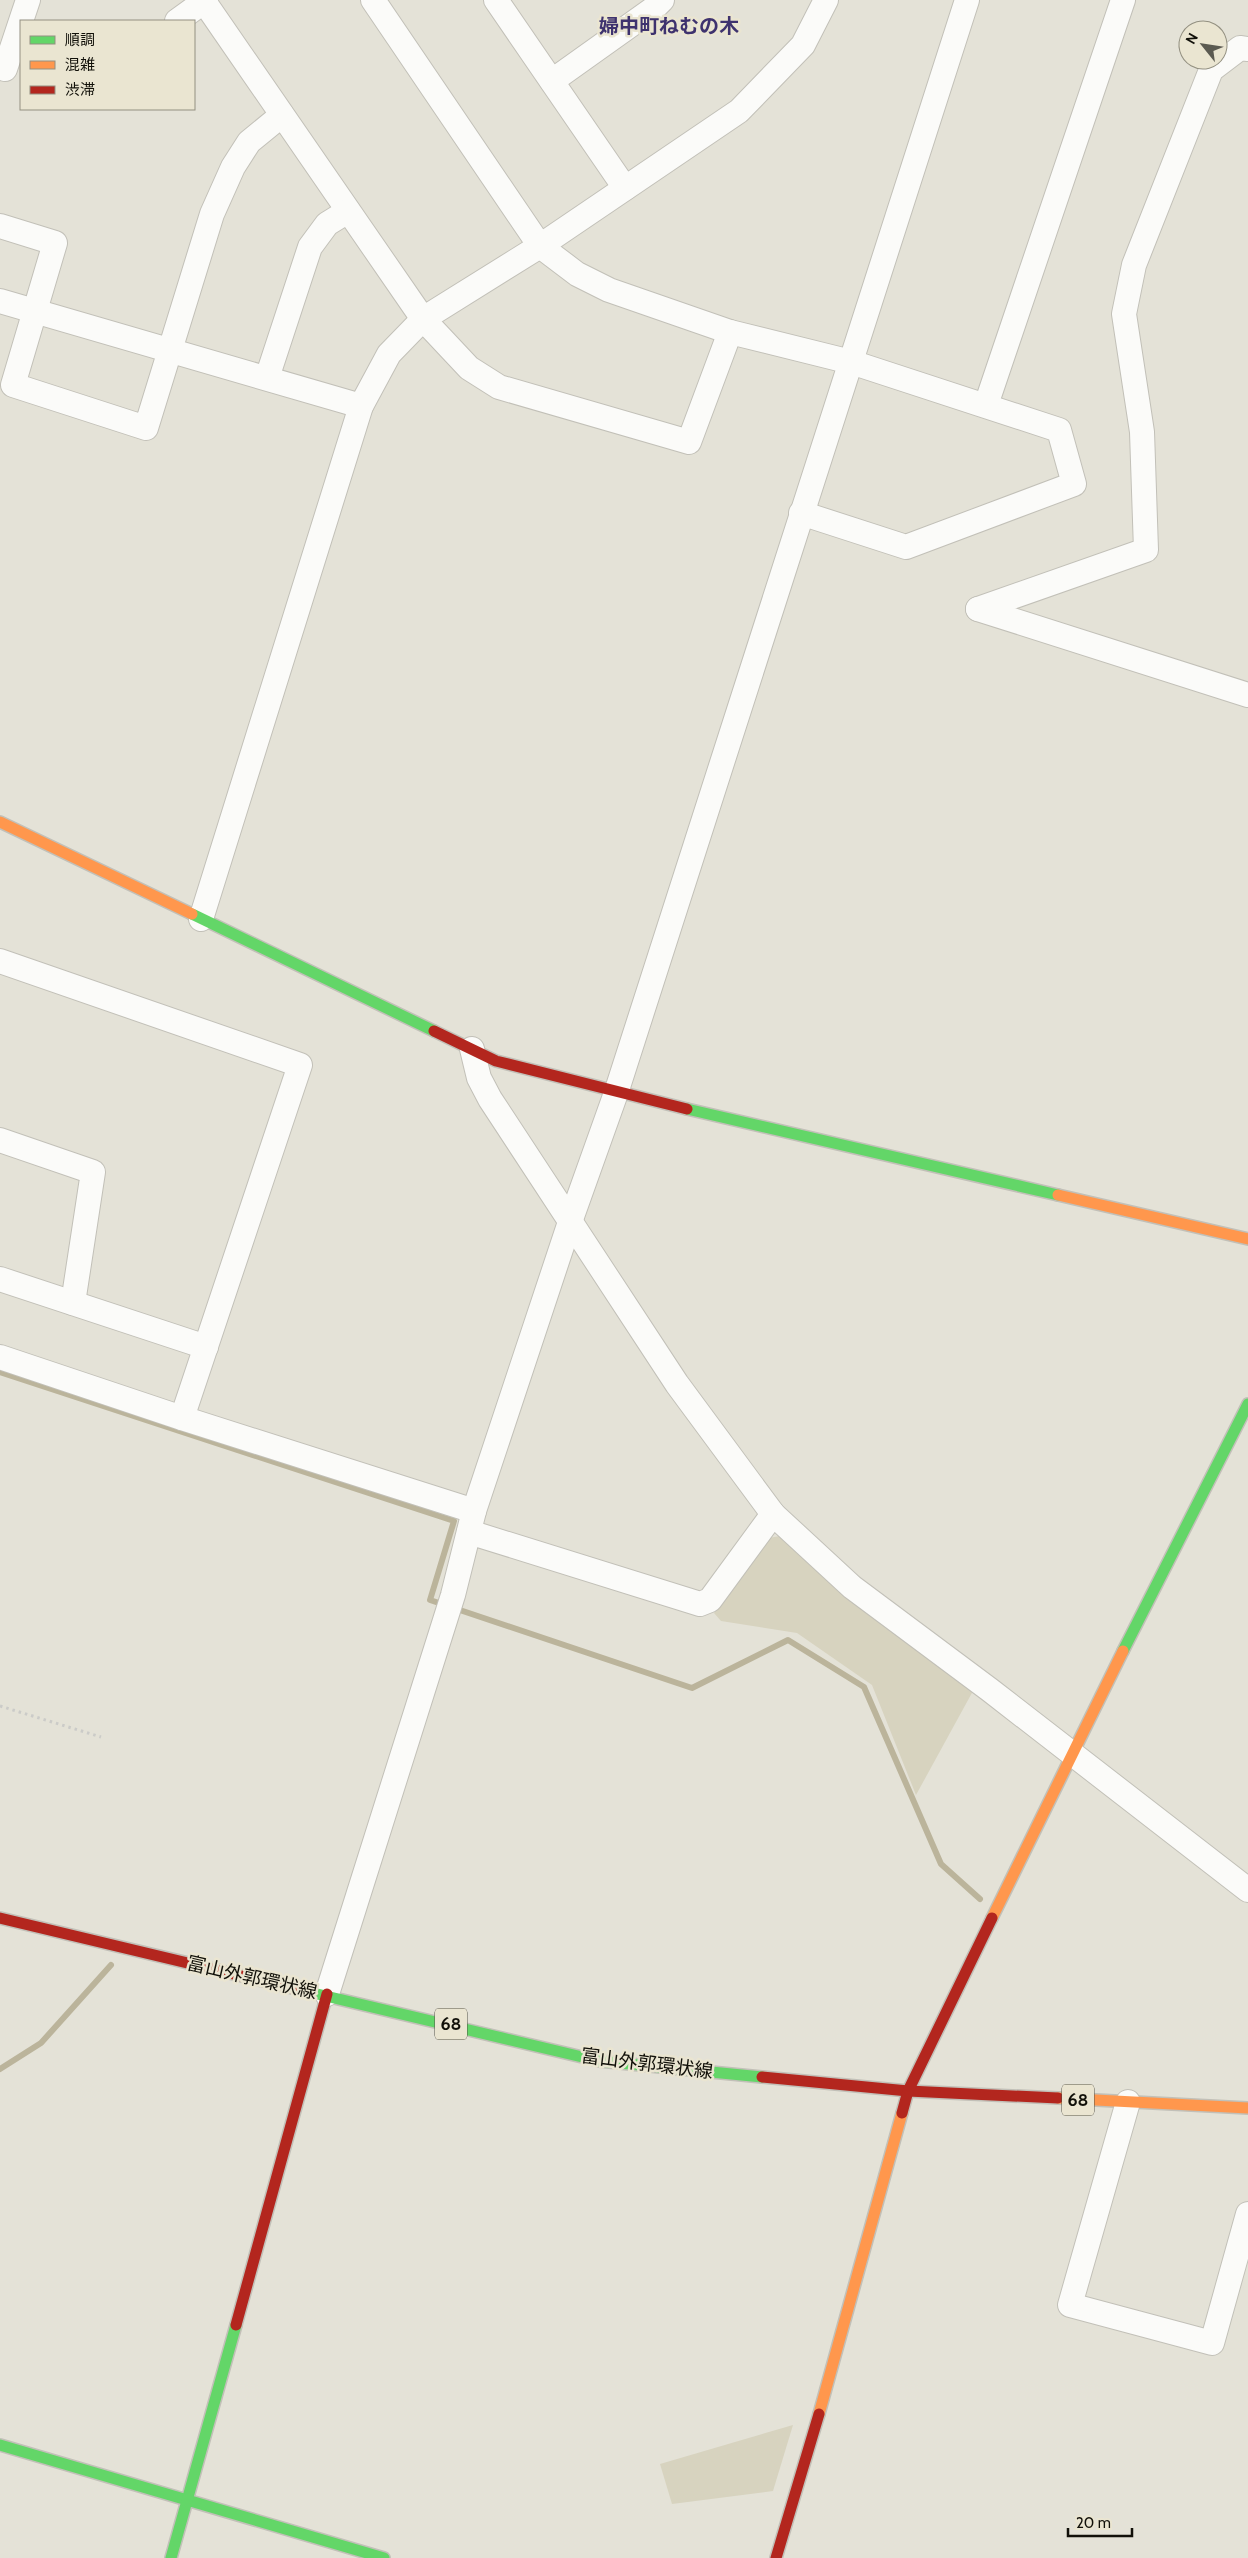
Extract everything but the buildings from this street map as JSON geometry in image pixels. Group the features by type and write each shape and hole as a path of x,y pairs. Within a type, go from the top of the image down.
{"street":[{"path":"23,20 28,0"},
{"path":"178,20 204,0 423,319 469,368 499,387 689,442 730,332"},
{"path":"373,0 540,246 577,274 609,290 730,332 851,362 1059,430 1074,484 906,547 801,513"},
{"path":"496,0 625,188"},
{"path":"552,81 653,9 662,0"},
{"path":"202,919 361,406 388,354 423,319 540,246 740,111 803,45 826,0"},
{"path":"170,2558 188,2500 326,1994 453,1595 472,1521 570,1222 616,1093 967,0"},
{"path":"986,405 1123,0"},
{"path":"9,70 20,29"},
{"path":"1248,49 1240,48 1211,70 1134,266 1124,314 1142,432 1146,550 978,609 1248,695"},
{"path":"0,226 55,243 33,311 13,385 146,428 212,214 233,167 249,142 282,115"},
{"path":"267,378 310,247 327,224 348,211"},
{"path":"0,301 361,406"},
{"path":"1,825 202,919 496,1061 616,1093 1248,1239"},
{"path":"0,960 300,1065 182,1418"},
{"path":"472,1049 479,1078 490,1099 677,1384 774,1514 852,1587 990,1690 1248,1890"},
{"path":"0,1140 93,1172 73,1303"},
{"path":"0,1279 206,1347"},
{"path":"0,1357 182,1418 700,1604 710,1600 774,1514"},
{"path":"776,2558 837,2355 908,2091 1071,1754 1248,1404"},
{"name":"富山外郭環状線","path":"0,1918 599,2060 908,2091 1248,2108"},
{"path":"1128,2102 1070,2305 1212,2344 1248,2214"},
{"path":"0,2445 384,2558"}],"path":[{"path":"0,1706 101,1737"}],"shaded area":[{"path":"780,1536 850,1598 973,1691 916,1795 872,1685 797,1633 721,1621 714,1613 763,1539"},
{"path":"793,2425 773,2491 672,2504 660,2464"}],"waterway":[{"path":"0,1372 454,1521 430,1600 692,1688 788,1640 864,1687 941,1864 980,1899"},
{"path":"0,2069 41,2043 111,1965"}],"traffic: fast":[{"path":"192,914 434,1031"},
{"path":"687,1109 1058,1195"},
{"path":"1123,1651 1248,1404"},
{"path":"309,1992 599,2061 762,2077"},
{"path":"171,2558 236,2325"},
{"path":"0,2445 384,2558"}],"traffic: slow":[{"path":"0,822 192,914"},
{"path":"1058,1195 1248,1239"},
{"path":"992,1918 1123,1651"},
{"path":"1058,2098 1248,2108"},
{"path":"819,2414 902,2113"}],"traffic: jam":[{"path":"434,1031 496,1061 687,1109"},
{"path":"0,1918 309,1992"},
{"path":"902,2113 908,2091 992,1918"},
{"path":"236,2325 327,1994"},
{"path":"762,2077 908,2091 1058,2098"},
{"path":"776,2558 819,2414"}],"district":[{"name":"婦中町ねむの木","path":"669,26"}]}
